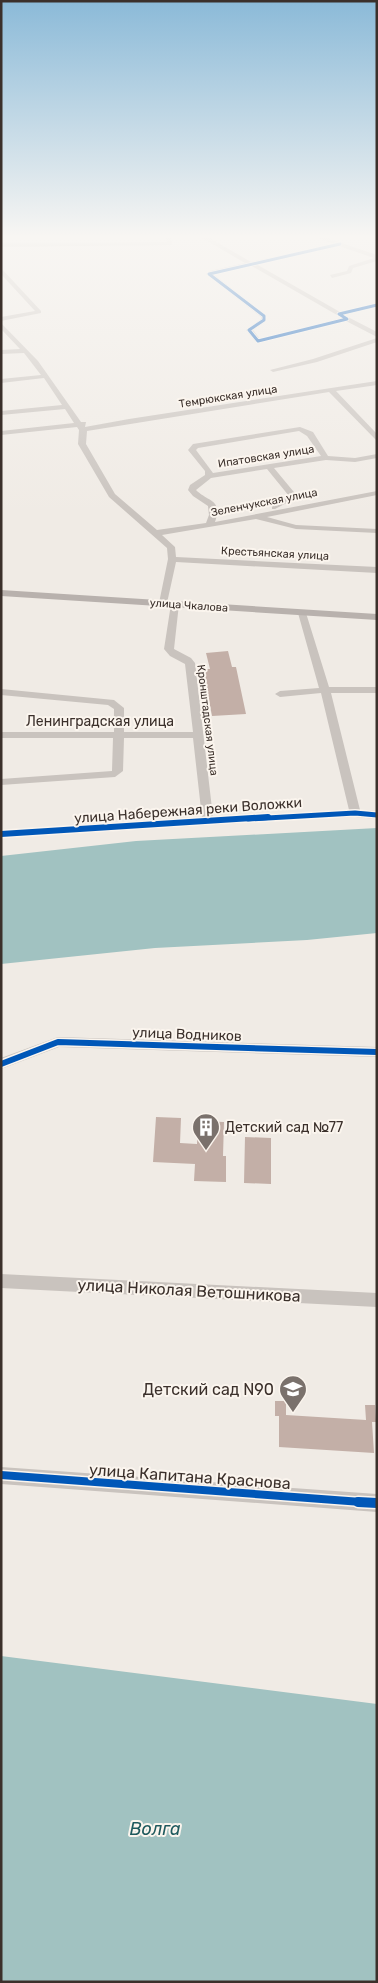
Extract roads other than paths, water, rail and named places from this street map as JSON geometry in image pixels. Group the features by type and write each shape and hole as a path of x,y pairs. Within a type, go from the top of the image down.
{"main road":[{"name":"улица Чкалова","path":"1,593 377,618"}],"street":[{"path":"3,329 46,376 68,407 80,428 82,444 112,496 171,547"},
{"path":"251,329 249,330 258,341 306,329"},
{"path":"366,329 377,335"},
{"path":"272,370 315,360 377,340"},
{"path":"1,352 25,351"},
{"path":"1,381 46,376"},
{"name":"Темрюкская улица","path":"80,428 117,424 377,383"},
{"path":"331,390 377,439"},
{"path":"1,413 68,407"},
{"path":"1,433 80,428"},
{"name":"Ипатовская улица","path":"326,458 310,434 300,430 194,447 192,450 210,476 326,458 355,460 377,456"},
{"path":"269,468 294,496 270,512"},
{"path":"210,476 193,487 192,490 209,501 212,506 214,514 210,524"},
{"name":"Зеленчукская улица","path":"156,533 377,493"},
{"path":"252,515 296,527 377,531"},
{"path":"169,604 171,547 176,530"},
{"name":"Крестьянская улица","path":"172,559 377,570"},
{"name":"Кронштадская улица","path":"169,604 169,649 171,653 185,658 190,663 208,821"},
{"path":"302,613 325,690 355,811 377,806"},
{"path":"280,694 325,690 377,690"},
{"path":"1,692 111,702 119,708 118,771 115,774 1,782"},
{"name":"Ленинградская улица","path":"1,735 198,735"},
{"name":"улица Набережная реки Воложки","path":"1,834 355,811 377,814"},
{"name":"улица Водников","path":"1,1064 58,1042 377,1052"},
{"name":"улица Николая Ветошникова","path":"1,1281 377,1300"},
{"name":"улица Капитана Краснова","path":"1,1475 377,1503"}],"water":[{"path":"377,828 377,933 307,940 155,948 1,964 1,856 136,841"},
{"name":"Волга","path":"1,1656 377,1704 377,1982 1,1982"}],"place":[{"name":"Детский сад №77","path":"206,1151"},
{"name":"Детский сад N90","path":"293,1413"}]}
